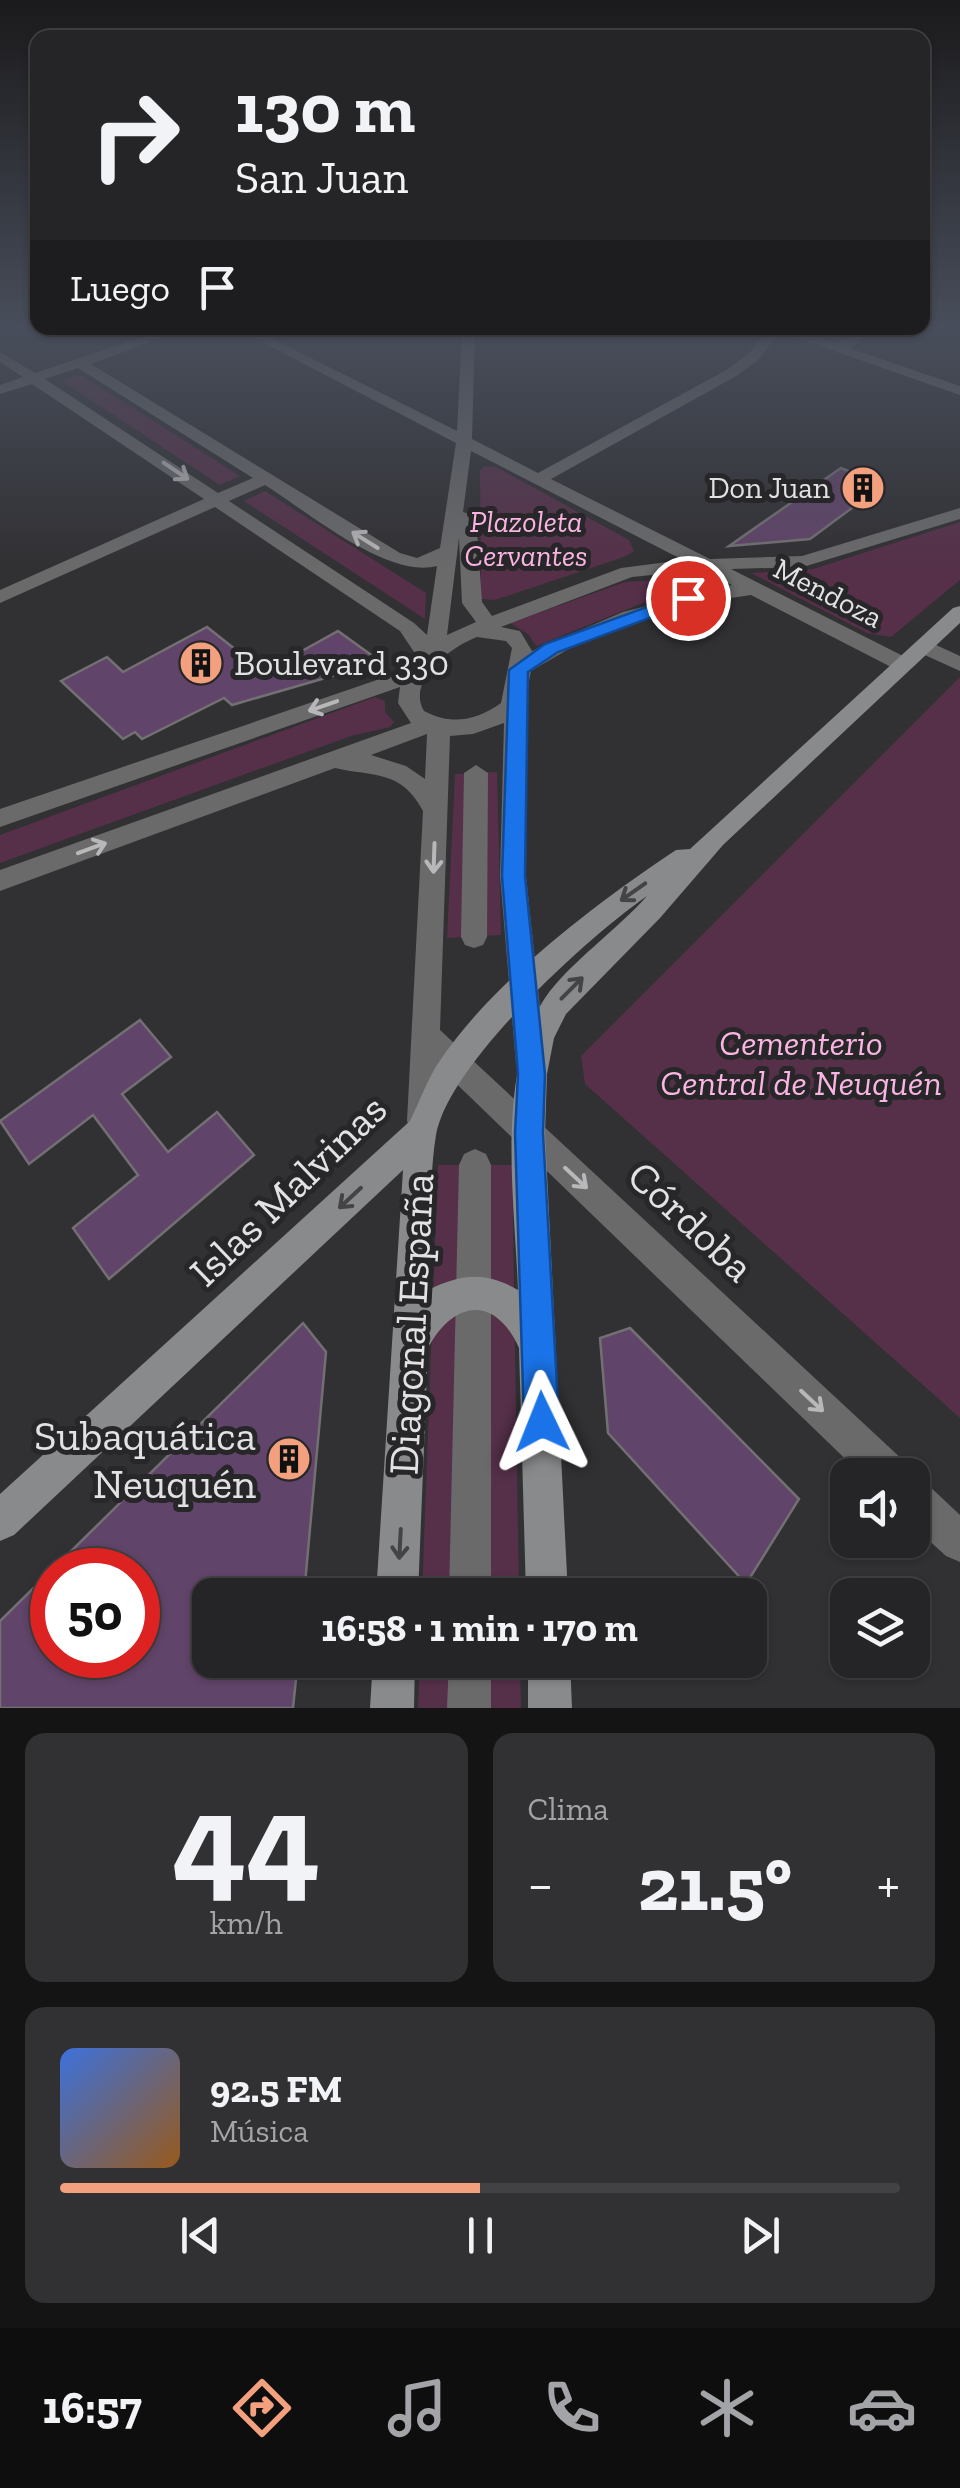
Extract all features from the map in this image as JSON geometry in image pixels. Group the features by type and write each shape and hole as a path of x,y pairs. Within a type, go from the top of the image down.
{"main road":[{"name":"Islas Malvinas","path":"532,1074 540,1037 556,1005 651,910 714,838 960,612"},
{"name":"Islas Malvinas","path":"0,1521 421,1132 454,1062 479,1030 612,908 714,838"},
{"path":"532,1074 529,1133 546,1578"},
{"name":"Diagonal España","path":"399,1578 421,1132"},
{"path":"410,1347 428,1313 443,1300 474,1291 508,1301 532,1330 539,1353"},
{"path":"392,1708 393,1678"},
{"path":"549,1678 550,1708"}],"street":[{"path":"85,410 406,628 418,637 426,662"},
{"path":"156,410 403,562 426,564 450,548"},
{"name":"Mendoza","path":"405,410 902,664"},
{"path":"465,410 470,594 483,629 519,642 522,653 516,696 513,876 532,1074"},
{"path":"539,479 665,410"},
{"path":"464,441 450,548 426,662 408,685 408,705 419,718 460,729 484,724 508,708 516,696"},
{"path":"0,597 266,478"},
{"path":"0,818 426,662 483,629 628,572 803,560 960,513"},
{"path":"628,572 652,552 648,538 640,530"},
{"path":"518,670 552,648 672,603 716,591 754,589"},
{"path":"923,646 960,664"},
{"path":"0,881 436,725"},
{"name":"Diagonal España","path":"421,1132 428,1036 436,725"},
{"path":"322,764 360,761 398,772 426,793 436,813"},
{"path":"474,937 476,773"},
{"name":"Córdoba","path":"428,1036 872,1458"},
{"path":"470,1578 475,1165"},
{"path":"930,1514 960,1542"},
{"path":"469,1708 470,1678"}],"green space":[{"path":"106,410 136,410 240,476 220,485"},
{"name":"Plazoleta Cervantes","path":"485,466 496,467 629,540 634,551 495,600 481,599 480,470"},
{"path":"265,491 426,593 425,619 244,501"},
{"path":"960,522 960,580 891,637 867,633 751,573 813,569"},
{"path":"675,579 712,585 660,596 536,646 529,635 510,623 625,582"},
{"name":"Cementerio Central de Neuquén","path":"960,677 960,1418 585,1084 581,1056"},
{"path":"375,697 385,701 385,712 394,722 390,727 351,736 0,863 0,835"},
{"path":"497,772 501,935 447,938 455,774"},
{"path":"438,1165 512,1165 519,1578 423,1578"},
{"path":"419,1678 520,1678 521,1708 418,1708"}],"building":[{"path":"841,468 883,485 810,539 729,546"},
{"path":"207,627 264,672 338,631 381,662 232,705 224,698 142,739 135,732 123,739 61,681 107,657 123,672"},
{"path":"140,1020 171,1057 122,1094 168,1152 217,1112 254,1155 109,1279 73,1228 138,1175 93,1115 29,1164 0,1121"},
{"path":"303,1323 326,1352 306,1578 192,1578 192,1678 296,1678 293,1708 0,1708 0,1621 30,1591 30,1678 160,1678 160,1548 74,1548"},
{"path":"630,1328 799,1499 750,1578 741,1578 608,1433 600,1338"}],"place":[{"name":"Don Juan","path":"863,488"},
{"name":"Boulevard 330","path":"201,663"},
{"name":"Subaquática Neuquén","path":"289,1459"}],"route":[{"path":"542,1422 529,1133 532,1074 513,876 518,670 552,648 688,598"}]}
